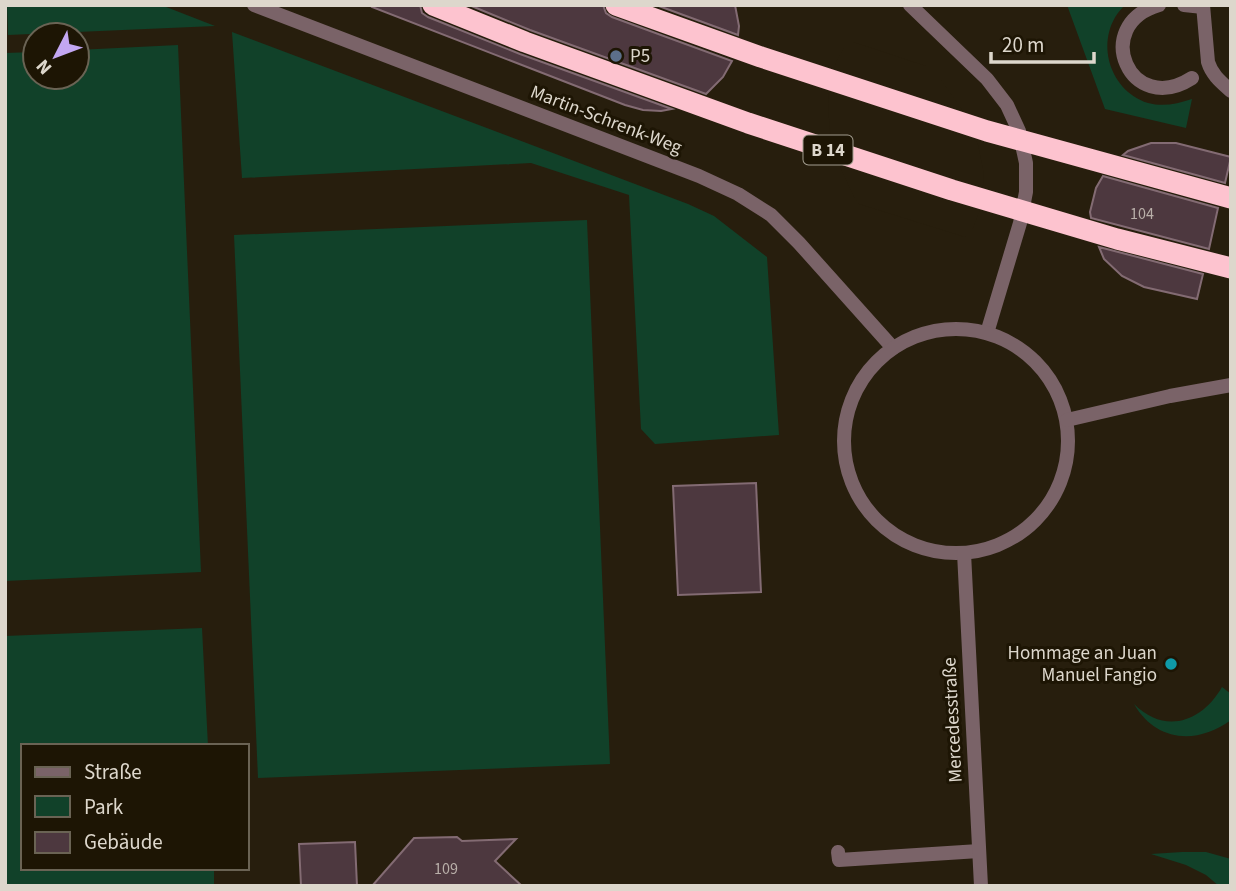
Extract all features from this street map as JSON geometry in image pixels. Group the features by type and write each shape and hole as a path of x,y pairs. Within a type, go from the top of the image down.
{"highway":[{"name":"B 14","path":"433,5 748,124 1117,239 1231,268"},
{"path":"616,5 761,57 987,131 1231,198"}],"street":[{"name":"Martin-Schrenk-Weg","path":"254,5 699,176 738,194 771,215 893,348"},
{"path":"910,5 987,79 1007,105 1019,131 1026,163 1026,192 1020,223 987,333"},
{"path":"1159,5 1141,12 1130,23 1124,37 1124,59 1136,77 1157,88 1172,88 1192,78"},
{"path":"1184,5 1203,6 1208,62 1217,79 1231,91"},
{"path":"962,329 987,333 1010,342 1031,356 1047,374 1060,396 1069,439 1063,477 1045,510 1018,535 983,550 964,553 925,549 899,536 876,519 863,504 854,486 844,449 848,411 855,392 878,361 893,348 914,336 938,330 962,329"},
{"path":"1067,420 1231,385"},
{"name":"Mercedesstraße","path":"964,553 981,886"},
{"path":"838,852 839,860 979,851"}],"green space":[{"path":"7,5 161,5 215,26 91,31 91,21 21,21 21,34 8,35"},
{"path":"1067,5 1125,5 1115,17 1109,31 1107,46 1114,74 1134,96 1148,103 1170,104 1192,99 1186,128 1105,109"},
{"path":"232,32 714,216 767,257 779,435 655,444 641,429 629,195 531,163 242,178"},
{"path":"178,45 201,572 5,581 5,53 21,52 21,91 91,91 91,49"},
{"path":"587,220 610,764 258,778 234,235"},
{"path":"202,628 208,744 21,744 21,870 214,870 214,886 5,886 5,636"},
{"path":"1222,687 1231,694 1231,720 1218,728 1191,736 1178,736 1154,726 1134,704 1146,714 1158,719 1182,720 1204,709"},
{"path":"1206,852 1231,859 1231,886 1219,886 1206,875 1186,865 1151,854"}],"pier":[{"path":"853,42 926,66 941,80 961,108 978,145 984,174 981,207 973,228 965,237 859,204 854,197 841,169 830,131 828,106 830,78 837,60 844,48"}],"building":[{"path":"420,5 422,13 428,17 520,54 672,109 643,110 625,105 372,7"},
{"path":"469,5 603,5 606,13 612,17 732,61 723,77 706,94"},
{"path":"656,5 735,5 738,35"},
{"path":"1151,143 1176,143 1231,157 1225,183 1123,155"},
{"path":"1103,176 1218,208 1209,249 1091,218 1096,188"},
{"path":"1099,247 1203,274 1197,299 1144,287 1122,276 1104,259"},
{"path":"756,483 761,592 678,595 673,486"},
{"path":"457,837 462,841 516,839 495,861 522,886 372,886 414,838"},
{"path":"355,842 357,886 301,886 299,844"}],"place":[{"name":"P5","path":"616,56"},
{"name":"Hommage an Juan Manuel Fangio","path":"1171,664"}]}
